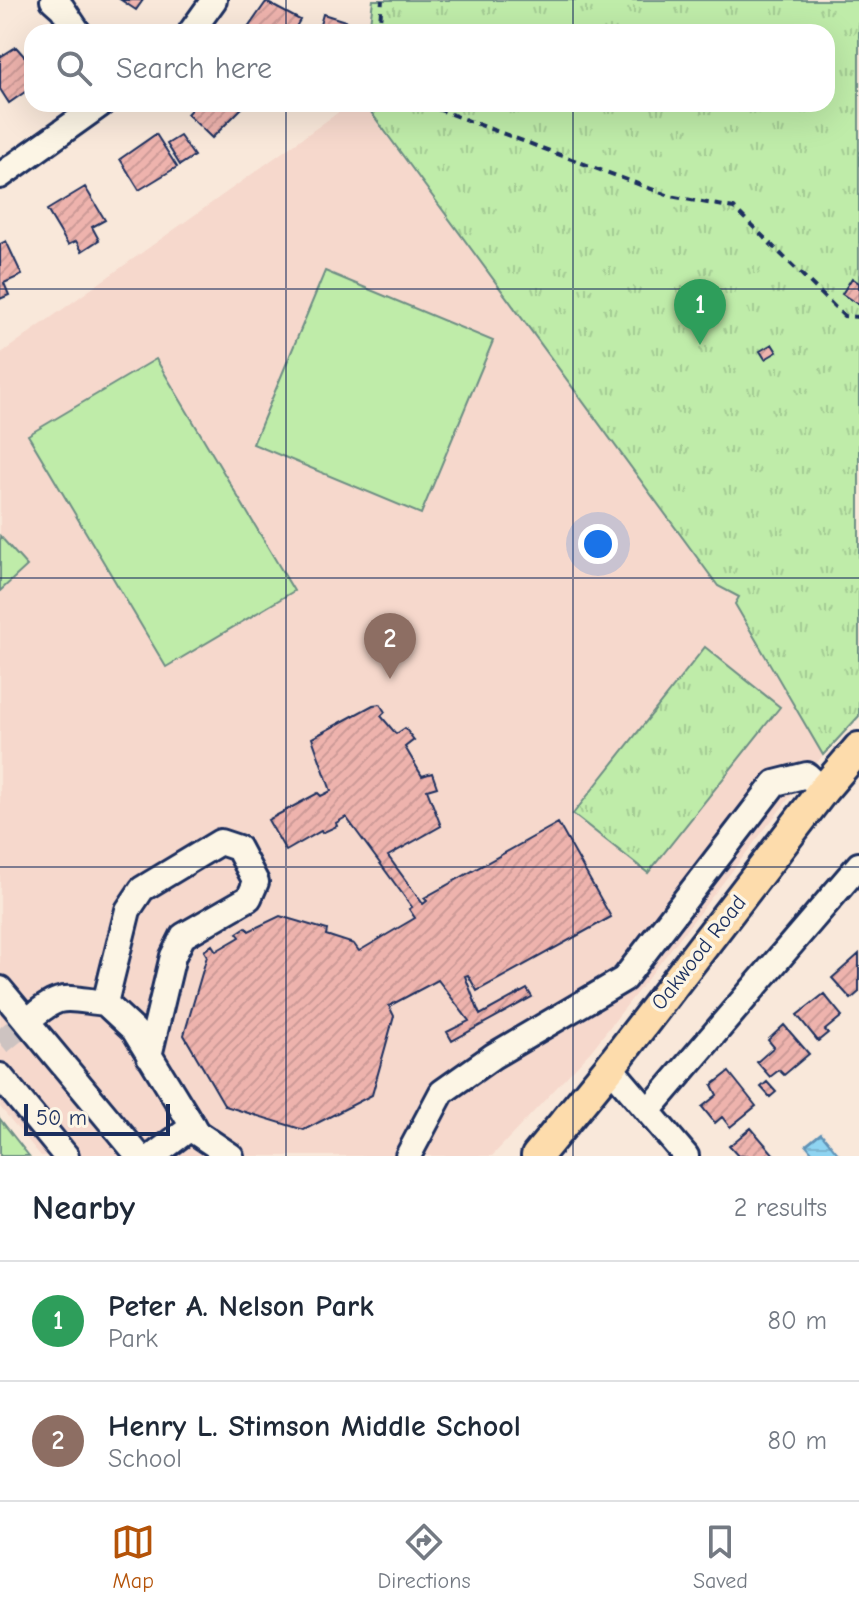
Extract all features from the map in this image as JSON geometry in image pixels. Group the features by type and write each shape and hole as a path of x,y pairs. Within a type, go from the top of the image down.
{"main road":[{"name":"Oakwood Road","path":"537,1156 859,748"}],"street":[{"path":"53,0 73,24"},
{"path":"199,24 214,0"},
{"path":"0,176 90,112"},
{"path":"408,1156 442,1092 493,1056 624,979 775,783 807,775 823,790"},
{"path":"105,1003 128,910 142,889 220,842 238,848 256,882 249,898 183,936 173,956 149,1056"},
{"path":"648,1111 859,865"},
{"path":"632,968 665,993"},
{"path":"0,989 139,1156"},
{"path":"27,1021 50,1002 60,998 105,1003 134,1030 197,1133 231,1156"},
{"path":"610,1067 686,1156"},
{"path":"0,1076 66,1156"},
{"path":"153,1156 193,1126"}],"path":[{"path":"380,24 382,0"},
{"path":"445,112 670,196 734,208 844,316 859,317"}],"shaded area":[{"path":"339,112 371,112 718,585 740,597 735,604 823,755 591,1051 492,1156 41,1156 0,1107 0,354"}],"green space":[{"path":"373,0 859,0 859,716 823,755 735,604 739,597 718,586 371,112 835,112 835,24 370,24"},
{"path":"325,271 493,341 421,514 253,444"},
{"path":"156,359 294,591 166,667 28,435"},
{"path":"0,536 27,566 0,591"},
{"path":"705,647 780,707 648,873 573,814"},
{"path":"0,1119 29,1156 0,1156"}],"water":[{"path":"821,1133 840,1156 815,1156 806,1145"}],"building":[{"path":"121,0 143,0 136,10"},
{"path":"266,2 300,20 298,24 251,24"},
{"path":"323,14 355,24 320,24"},
{"path":"16,47 24,56 24,93 9,103 0,89 0,57"},
{"path":"189,112 238,112 212,138 187,114"},
{"path":"156,134 177,167 139,190 120,159"},
{"path":"180,136 194,156 180,165 167,144"},
{"path":"85,187 105,220 92,227 99,240 82,251 76,241 68,245 47,210"},
{"path":"6,241 22,275 4,283 9,295 0,299 0,244"},
{"path":"852,278 859,283 859,305 842,294"},
{"path":"772,344 777,352 765,359 760,351"},
{"path":"380,704 385,712 381,716 396,734 405,728 414,740 405,747 422,776 432,773 437,787 427,790 441,826 388,856 423,904 427,901 424,898 558,823 611,917 477,991 468,975 465,976 480,1015 527,989 532,997 452,1041 447,1032 469,1021 438,980 389,1006 394,1016 372,1095 304,1130 225,1106 184,1035 207,956 204,951 212,945 216,951 240,937 237,933 246,927 249,931 280,916 327,930 326,935 354,944 359,951 415,918 409,909 412,907 346,817 336,823 337,826 321,831 286,851 268,820 318,793 321,796 331,791 312,738"},
{"path":"859,954 859,992 851,999 832,978"},
{"path":"824,994 842,1016 825,1030 828,1033 818,1041 797,1015"},
{"path":"784,1025 809,1054 784,1075 779,1070 770,1077 757,1062 774,1047 768,1040"},
{"path":"729,1072 756,1106 730,1127 722,1117 715,1123 702,1107 717,1095 712,1085"},
{"path":"767,1082 776,1092 770,1097 761,1087"},
{"path":"751,1128 775,1156 738,1156 729,1146"}],"tunnel":[{"path":"0,1043 27,1021"}],"place":[{"name":"Peter A. Nelson Park","path":"700,345"},
{"name":"Henry L. Stimson Middle School","path":"390,679"}]}
